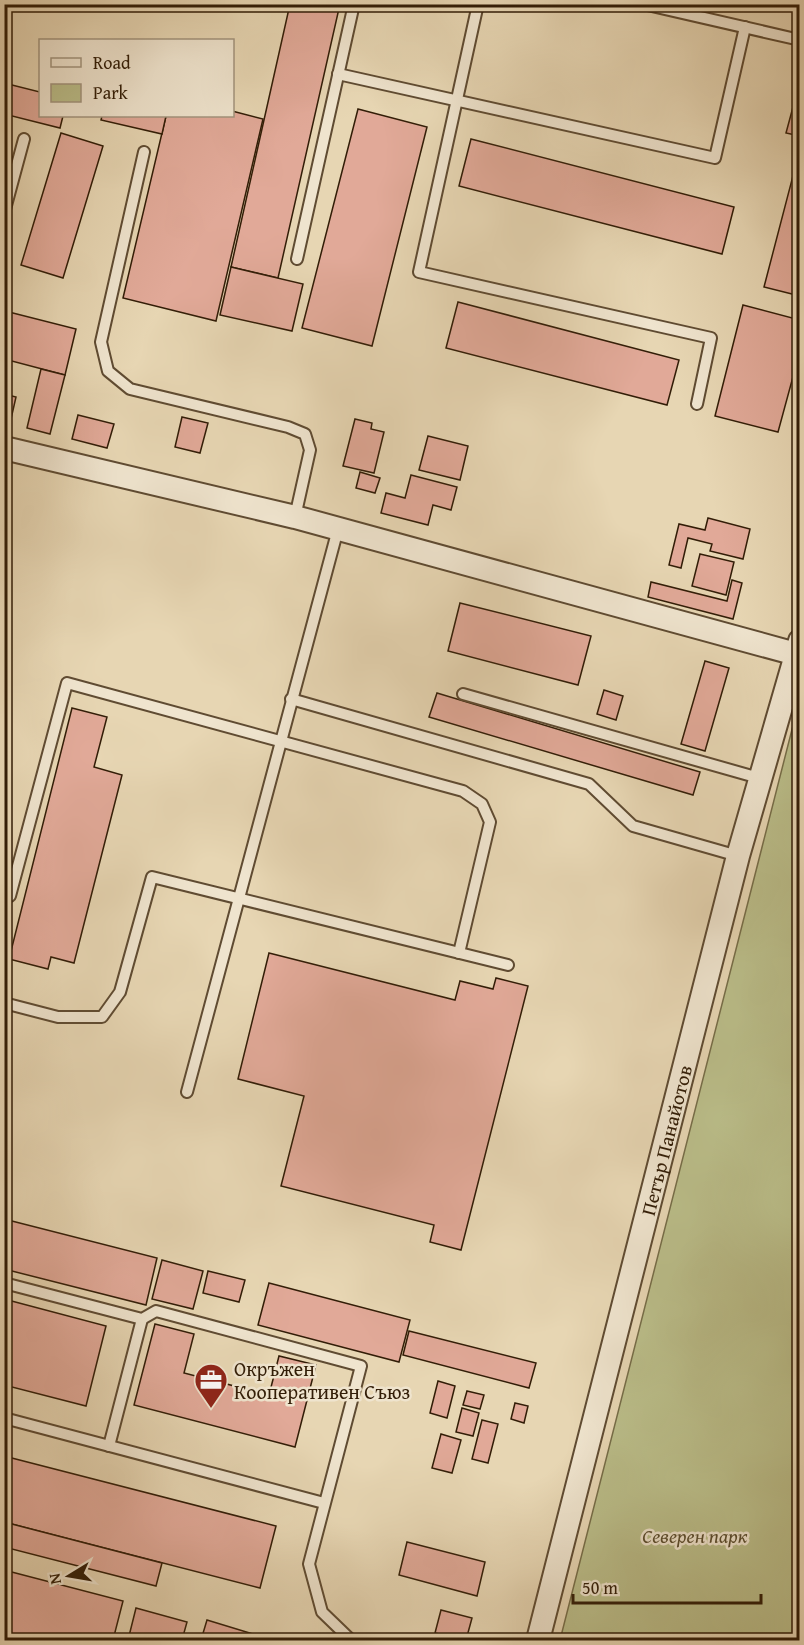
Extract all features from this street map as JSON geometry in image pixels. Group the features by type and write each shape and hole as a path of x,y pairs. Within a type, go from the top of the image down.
{"street":[{"path":"4,448 295,517 798,648"},
{"name":"Петър Панайотов","path":"538,1641 738,856 798,648"}],"lane":[{"path":"297,259 354,4"},
{"path":"478,4 419,272 711,338 697,404"},
{"path":"643,4 800,40"},
{"path":"338,74 715,158 744,27"},
{"path":"4,213 24,139"},
{"path":"144,152 101,342 108,371 130,389 288,426 305,434 310,450 295,517"},
{"path":"187,1092 338,529"},
{"path":"10,896 67,683 463,791 482,804 490,822 459,953"},
{"path":"463,694 759,778"},
{"path":"291,699 589,784 633,826 738,856"},
{"path":"4,1003 58,1017 102,1017 120,992 152,878 508,965"},
{"path":"4,1283 142,1319 156,1311 361,1366 309,1564 322,1612 351,1641"},
{"path":"109,1446 142,1319"},
{"path":"4,1419 324,1503"}],"path":[{"path":"792,1641 800,1614"}],"green space":[{"name":"Северен парк","path":"799,702 799,1640 560,1640"}],"building":[{"path":"290,4 340,4 278,278 231,267"},
{"path":"4,83 39,92 39,117 63,117 60,128 4,114"},
{"path":"793,107 800,109 800,136 786,133"},
{"path":"358,109 427,127 372,346 302,328"},
{"path":"234,112 263,119 216,321 123,298 166,117 234,117"},
{"path":"102,117 166,117 162,134 101,120"},
{"path":"61,133 103,146 63,278 21,265"},
{"path":"471,139 734,207 722,254 459,186"},
{"path":"795,168 800,169 800,296 764,287"},
{"path":"231,267 303,284 292,331 220,315"},
{"path":"458,302 679,360 667,405 446,348"},
{"path":"743,305 800,320 800,351 778,432 715,416"},
{"path":"5,311 76,329 65,375 4,359"},
{"path":"41,369 65,375 50,434 27,428"},
{"path":"4,394 16,397 11,419 4,418"},
{"path":"78,415 114,424 107,448 72,439"},
{"path":"182,417 208,423 200,453 175,447"},
{"path":"355,419 372,423 371,429 384,432 374,473 343,466"},
{"path":"428,436 468,446 460,480 419,470"},
{"path":"360,472 380,478 375,493 356,488"},
{"path":"411,475 457,487 451,510 433,505 428,525 381,513 386,493 405,498"},
{"path":"708,518 750,529 743,559 710,551 712,544 688,538 681,568 669,565 679,524 705,530"},
{"path":"700,554 734,562 726,595 692,586"},
{"path":"732,580 742,583 733,619 648,597 651,582 727,601"},
{"path":"460,603 591,636 578,685 448,651"},
{"path":"705,661 729,668 705,751 681,744"},
{"path":"604,690 623,696 616,720 597,714"},
{"path":"437,693 700,772 693,795 429,717"},
{"path":"72,708 107,717 94,767 122,775 74,963 51,957 48,969 9,959"},
{"path":"269,953 455,1000 460,981 493,989 496,978 528,986 461,1250 430,1242 434,1225 281,1186 304,1096 238,1079"},
{"path":"4,1219 157,1258 146,1305 4,1269"},
{"path":"162,1260 203,1271 193,1309 152,1299"},
{"path":"208,1271 245,1280 239,1302 203,1293"},
{"path":"269,1283 410,1320 399,1362 258,1325"},
{"path":"4,1299 106,1326 86,1406 4,1385"},
{"path":"155,1324 194,1334 184,1373 269,1395 279,1356 316,1365 295,1447 134,1405"},
{"path":"409,1331 536,1363 529,1388 403,1355"},
{"path":"438,1381 455,1386 447,1418 430,1413"},
{"path":"467,1391 484,1395 480,1409 463,1405"},
{"path":"515,1403 528,1406 524,1423 511,1419"},
{"path":"462,1408 479,1413 473,1436 456,1432"},
{"path":"482,1420 498,1424 488,1463 472,1459"},
{"path":"441,1434 461,1440 452,1473 432,1468"},
{"path":"4,1456 276,1526 260,1588 4,1522"},
{"path":"4,1522 162,1563 156,1586 4,1547"},
{"path":"407,1542 485,1562 477,1596 399,1575"},
{"path":"4,1570 123,1601 113,1640 4,1640"},
{"path":"136,1608 187,1622 182,1640 128,1640"},
{"path":"441,1610 472,1618 466,1640 435,1633"},
{"path":"207,1620 253,1634 251,1640 201,1640"}],"place":[{"name":"Окръжен Кооперативен Съюз","path":"211,1409"}]}
